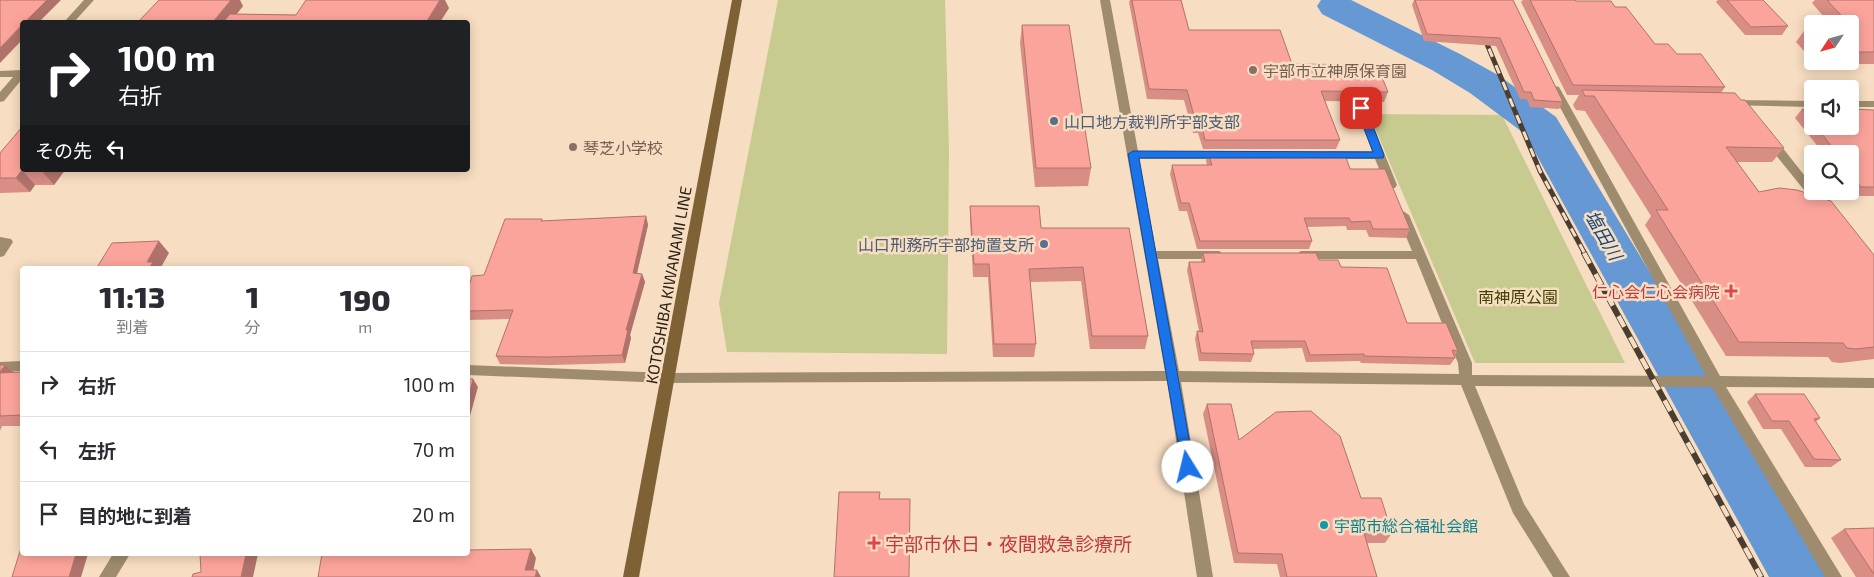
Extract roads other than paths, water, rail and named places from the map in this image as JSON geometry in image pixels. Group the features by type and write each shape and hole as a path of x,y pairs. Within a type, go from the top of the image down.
{"main road":[{"name":"KOTOSHIBA KIWANAMI LINE","path":"631,577 737,0"}],"street":[{"path":"70,20 89,0"},
{"path":"1105,0 1173,376 1205,577"},
{"path":"0,74 20,74"},
{"path":"1549,75 1566,100 1709,382 1834,577"},
{"path":"0,99 20,76"},
{"path":"1720,103 1804,104"},
{"path":"1740,103 1752,118"},
{"path":"1859,104 1874,104"},
{"path":"1361,108 1466,363 1466,380 1518,508 1562,577"},
{"path":"1765,133 1832,217"},
{"path":"1133,154 1232,155"},
{"path":"1320,155 1379,155"},
{"path":"0,241 8,242 0,252"},
{"path":"1151,255 1231,255"},
{"path":"1291,255 1420,255"},
{"path":"0,368 20,366"},
{"path":"470,370 667,378 1173,376 1874,383"},
{"path":"107,577 121,556"}],"waterway":[{"name":"塩田川","path":"1335,6 1446,62 1484,84 1541,126 1801,577"}],"railway":[{"path":"1482,32 1540,171 1585,254"},
{"path":"1584,253 1761,577"}],"place":[{"name":"宇部市立神原保育園","path":"1253,70"},
{"name":"山口地方裁判所宇部支部","path":"1054,121"},
{"name":"琴芝小学校","path":"573,147"},
{"name":"山口刑務所宇部拘置支所","path":"1044,244"},
{"name":"仁心会仁心会病院","path":"1731,291"},
{"name":"宇部市総合福祉会館","path":"1324,525"},
{"name":"宇部市休日・夜間救急診療所","path":"874,543"}],"park label":[{"name":"南神原公園","path":"1518,296"}]}
